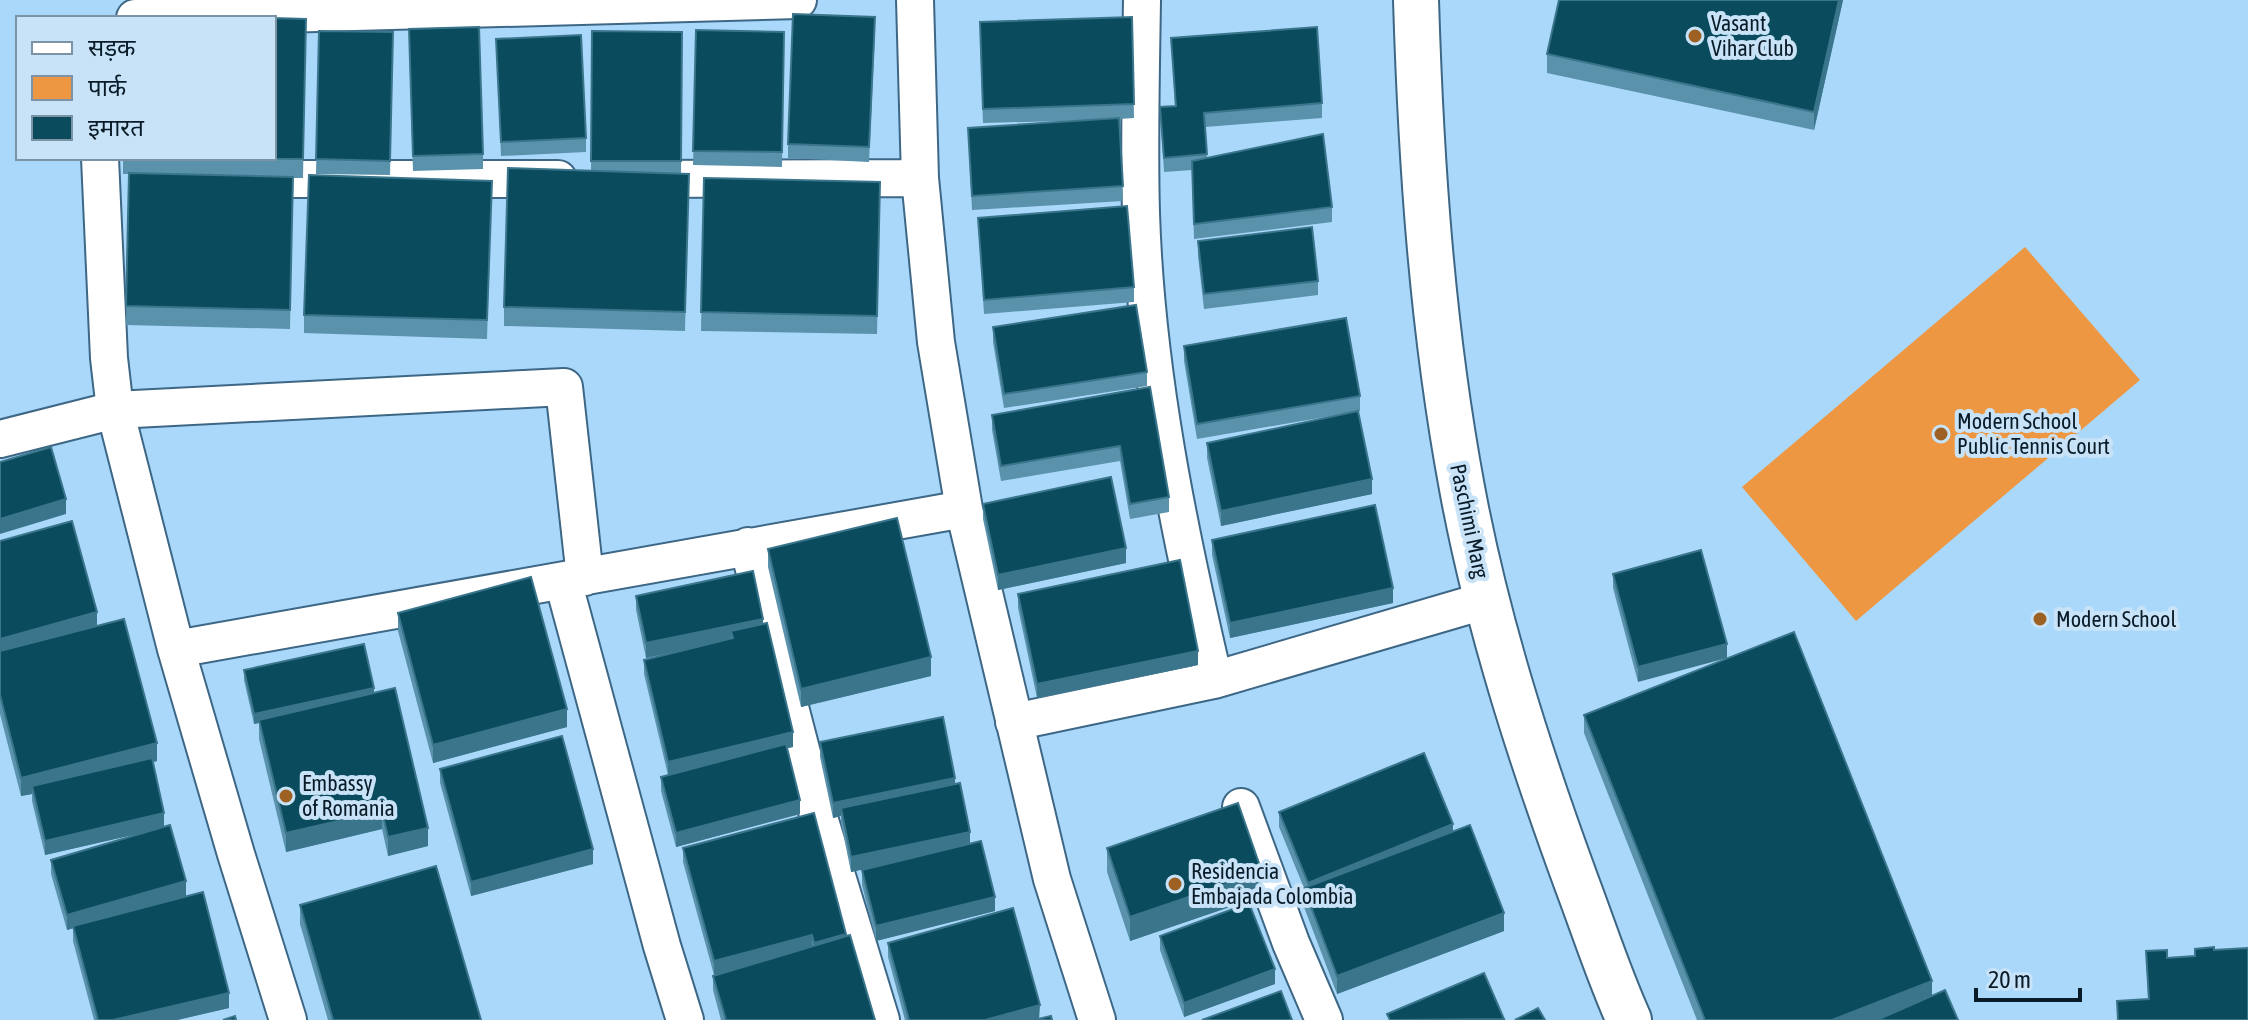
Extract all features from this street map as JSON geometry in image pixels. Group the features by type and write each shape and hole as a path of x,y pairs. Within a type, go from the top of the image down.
{"main road":[{"name":"Paschimi Marg","path":"1416,0 1420,128 1436,318 1462,489 1487,600 1552,816 1629,1020"}],"street":[{"path":"181,16 455,4 798,0"},
{"path":"915,0 920,178 936,342 964,509 1052,879 1097,1020"},
{"path":"1142,0 1141,215 1153,361 1185,556 1214,680"},
{"path":"137,179 101,168 109,358 115,410 176,649 288,1020"},
{"path":"212,179 920,178"},
{"path":"0,439 115,410 564,387 574,579 662,946 685,1020"},
{"path":"176,649 964,509"},
{"path":"748,546 817,811 881,1020"},
{"path":"1014,722 1214,680 1487,600"},
{"path":"1241,807 1291,943 1324,1020"}],"green space":[{"name":"Modern School Public Tennis Court","path":"2025,247 2140,380 1856,621 1742,487"}],"building":[{"name":"Vasant Vihar Club","path":"1559,0 1839,0 1814,112 1547,54"},
{"path":"793,14 875,17 869,147 788,144"},
{"path":"1132,17 1134,104 983,109 980,22"},
{"path":"276,18 306,19 303,159 276,159"},
{"path":"479,27 483,154 413,156 409,29"},
{"path":"1317,27 1322,103 1204,113 1207,154 1164,158 1160,107 1176,106 1171,38"},
{"path":"696,30 784,32 782,152 693,151"},
{"path":"319,31 393,32 390,161 316,159"},
{"path":"592,31 682,32 681,161 591,161"},
{"path":"581,35 586,138 501,142 496,39"},
{"path":"1119,118 1123,186 972,196 968,128"},
{"path":"1323,134 1332,207 1194,224 1192,161"},
{"path":"508,168 689,174 685,312 504,307"},
{"path":"129,173 293,177 290,310 126,306"},
{"path":"309,175 492,181 487,320 304,315"},
{"path":"704,178 880,182 877,316 701,312"},
{"path":"1127,206 1134,287 984,300 978,218"},
{"path":"1312,227 1318,281 1204,294 1198,241"},
{"path":"1136,305 1147,372 1004,394 993,327"},
{"path":"1346,318 1360,396 1197,424 1184,346"},
{"path":"1150,387 1169,497 1130,504 1120,446 1001,466 992,415"},
{"path":"1358,411 1372,479 1221,511 1207,443"},
{"path":"51,447 66,499 0,519 0,462"},
{"path":"1111,477 1126,548 998,575 983,504"},
{"path":"1375,505 1393,588 1230,623 1212,540"},
{"path":"897,518 931,657 801,689 768,549"},
{"path":"72,521 97,612 0,639 0,541"},
{"path":"1701,550 1727,644 1638,667 1613,574"},
{"path":"1180,560 1198,651 1037,684 1018,594"},
{"path":"753,571 763,619 646,643 636,596"},
{"path":"531,577 567,709 433,745 398,613"},
{"path":"124,619 157,743 21,778 0,695 0,651"},
{"path":"767,623 793,732 668,762 644,660 733,638 731,631"},
{"path":"1794,632 1932,981 1832,1020 1705,1020 1584,715"},
{"path":"364,644 374,688 254,714 244,670"},
{"path":"395,688 428,828 388,837 382,811 286,833 259,720"},
{"path":"943,717 955,778 833,803 820,742"},
{"path":"562,736 593,849 471,882 440,769"},
{"path":"786,744 800,800 676,833 661,777"},
{"path":"1424,753 1453,824 1308,883 1279,812"},
{"path":"152,758 164,813 45,841 32,786"},
{"path":"960,783 970,832 851,857 841,808"},
{"path":"1238,803 1262,872 1130,917 1107,848"},
{"path":"814,813 846,934 814,943 812,935 714,961 683,848"},
{"path":"170,825 186,881 67,915 51,860"},
{"path":"1470,825 1504,913 1337,976 1304,888"},
{"path":"981,841 995,897 876,926 862,870"},
{"path":"436,866 481,1020 333,1020 300,905"},
{"path":"203,892 229,993 113,1020 98,1020 73,926"},
{"path":"1249,903 1275,969 1184,1003 1160,936"},
{"path":"1013,908 1040,1005 985,1020 909,1020 888,943"},
{"path":"850,935 875,1020 726,1020 713,976"},
{"path":"2214,947 2214,950 2248,948 2248,1020 2118,1020 2117,1001 2149,999 2146,951 2167,950 2167,958 2195,956 2195,949"},
{"path":"1484,973 1504,1019 1390,1020 1387,1014"},
{"path":"1945,990 1958,1020 1877,1020"},
{"path":"1281,991 1292,1020 1202,1020"},
{"path":"1538,1008 1545,1020 1515,1020"}],"place":[{"name":"Vasant Vihar Club","path":"1695,36"},
{"name":"Modern School Public Tennis Court","path":"1941,434"},
{"name":"Modern School","path":"2040,619"},
{"name":"Embassy of Romania","path":"286,796"},
{"name":"Residencia Embajada Colombia","path":"1175,884"}]}
